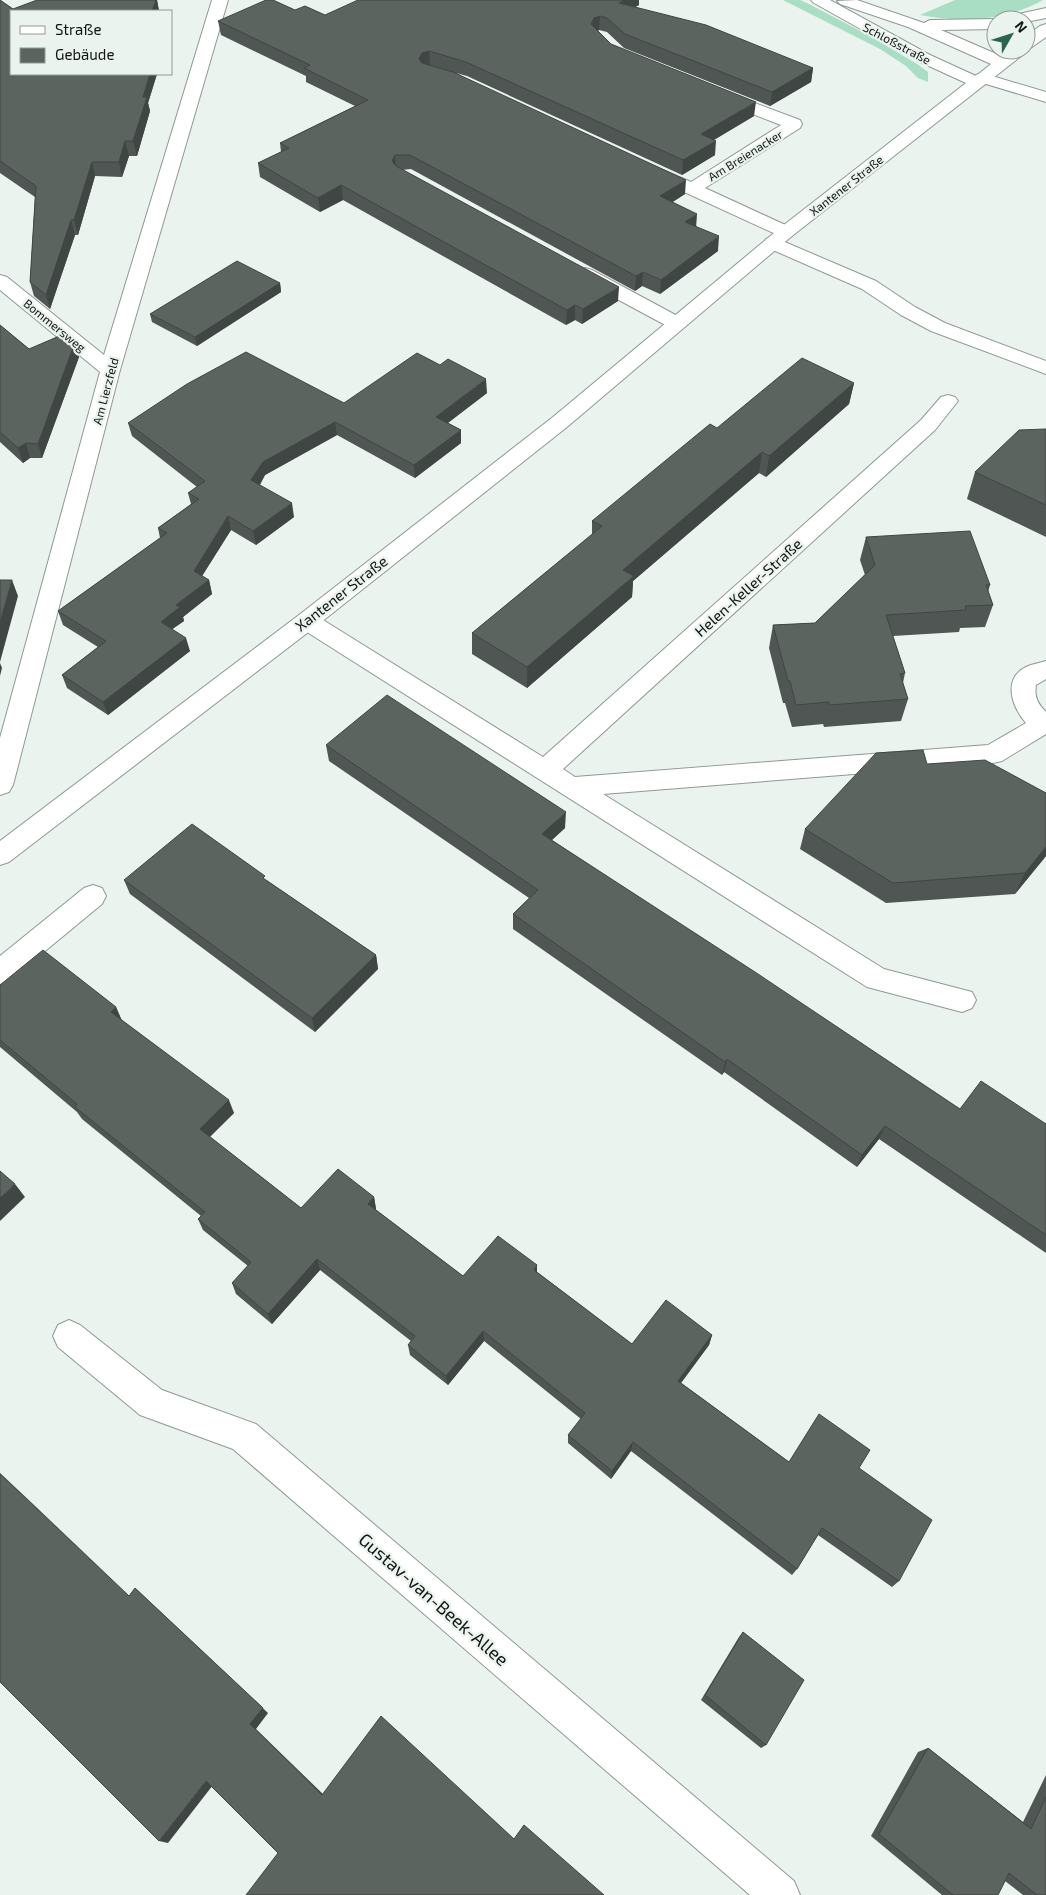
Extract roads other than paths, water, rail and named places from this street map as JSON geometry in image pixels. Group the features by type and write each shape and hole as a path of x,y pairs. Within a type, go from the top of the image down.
{"street":[{"name":"Am Lierzfeld","path":"0,785 110,370 220,0"},
{"name":"Schloßstraße","path":"819,0 924,58 979,80 1046,97"},
{"name":"Schloßstraße","path":"842,0 914,24 1002,63"},
{"path":"914,24 962,26 986,25"},
{"name":"Xantener Straße","path":"0,855 307,621 560,422 779,238 1006,60"},
{"name":"Am Breienacker","path":"691,189 794,124 705,89"},
{"name":"Am Breienacker","path":"638,164 691,189 869,285 908,311 938,327 1046,368"},
{"path":"567,264 676,323"},
{"name":"Bommersweg","path":"0,281 110,370"},
{"name":"Helen-Keller-Straße","path":"545,770 928,425 948,401"},
{"path":"307,621 877,979 962,1000"},
{"path":"571,787 994,754 1045,724 1030,713 1023,699 1024,686 1031,676 1046,670"},
{"path":"5,960 93,896"},
{"name":"Gustav-van-Beek-Allee","path":"69,1336 152,1404 244,1436 780,1895"}]}
